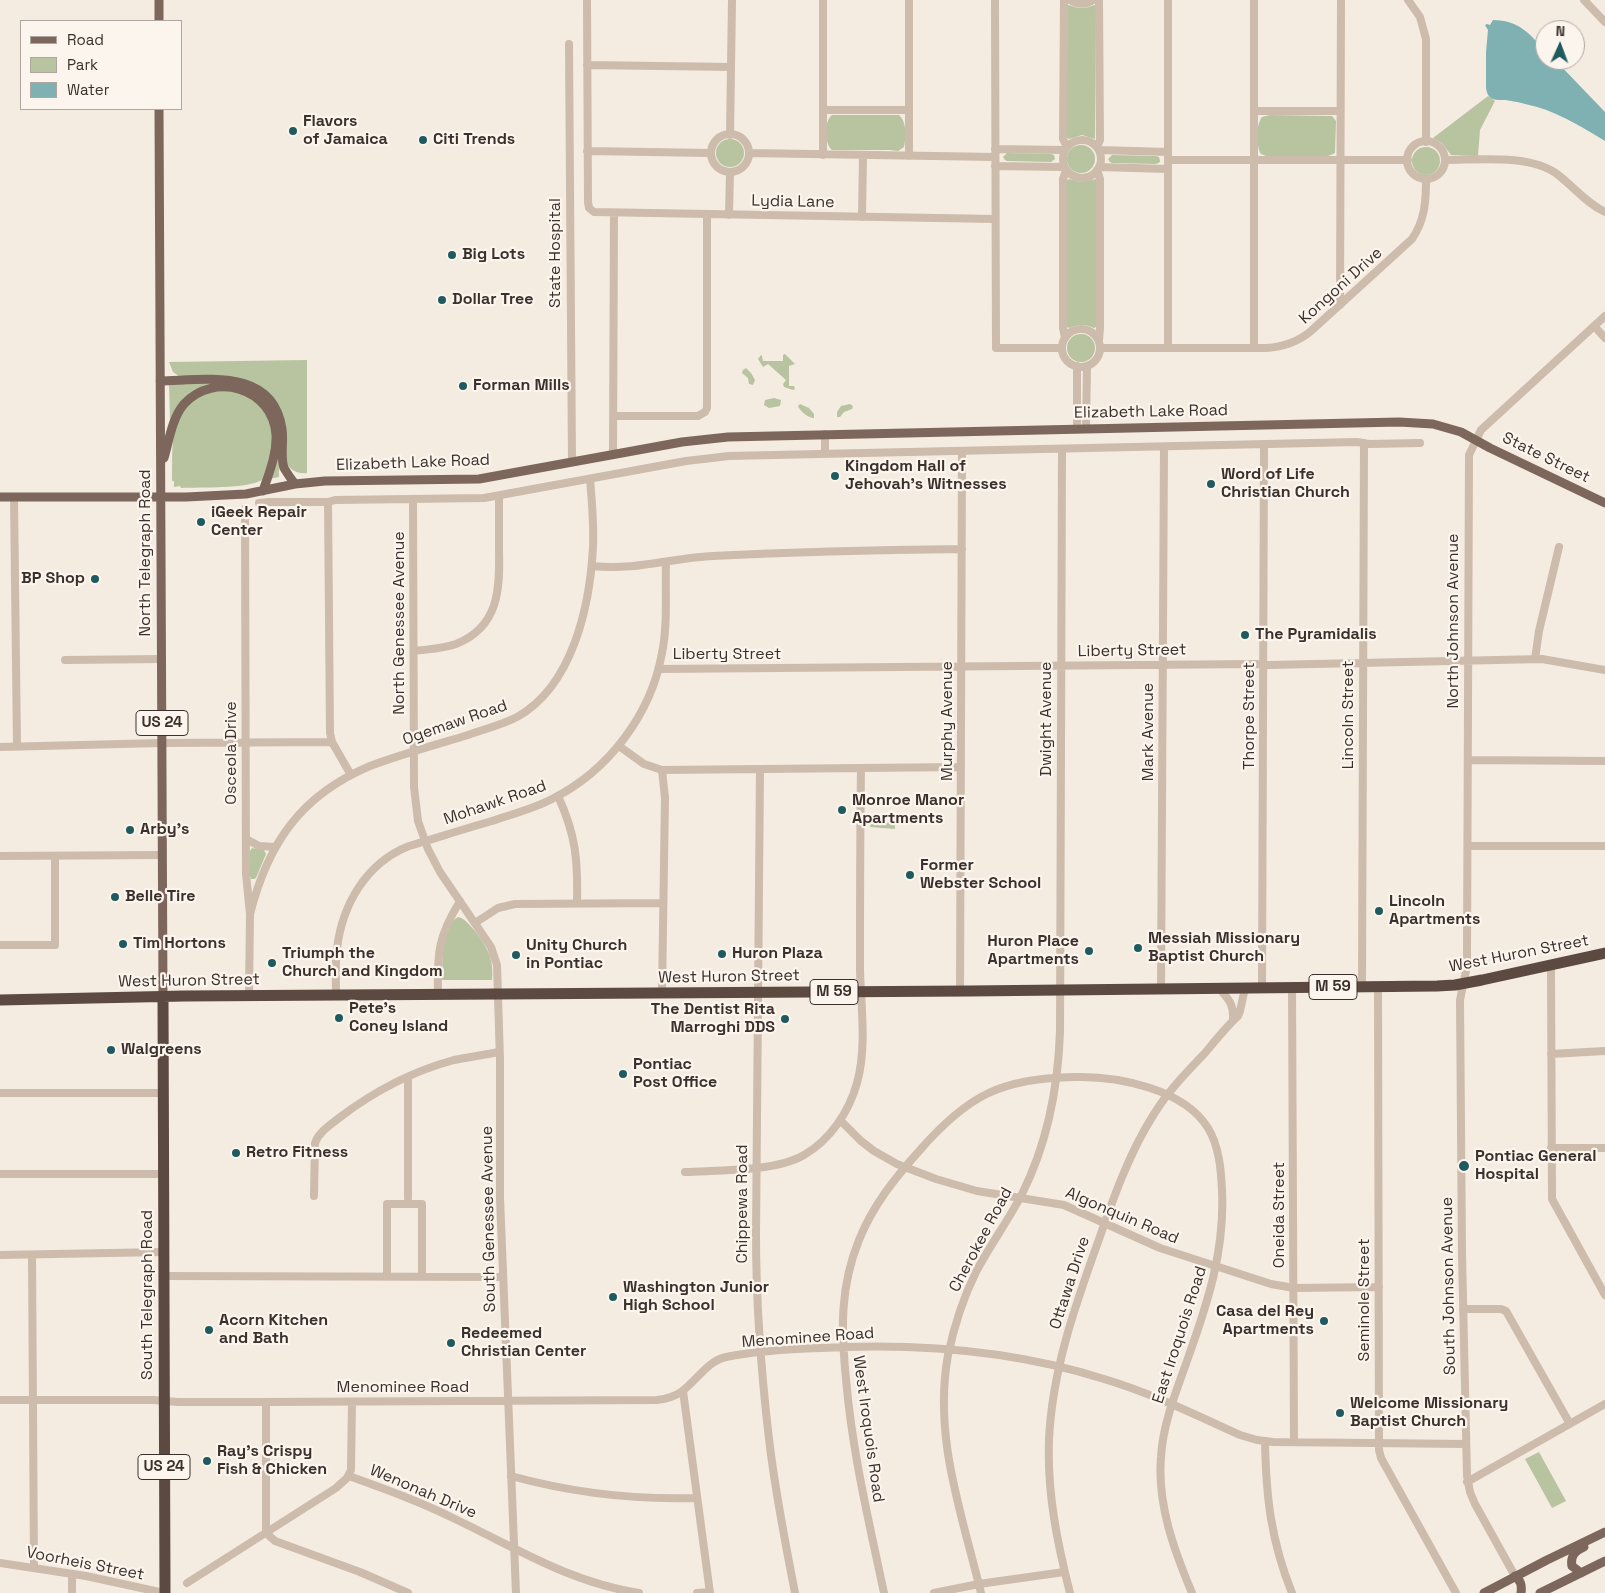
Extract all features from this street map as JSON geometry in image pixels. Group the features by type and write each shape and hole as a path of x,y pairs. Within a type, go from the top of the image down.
{"highway":[{"name":"West Huron Street","path":"0,1000 250,996 1437,986 1463,983 1605,953"},
{"name":"South Telegraph Road","path":"163,997 164,1593"}],"main road":[{"path":"159,0 159,20"},
{"name":"North Telegraph Road","path":"159,110 163,997"},
{"path":"160,381 228,379 249,384 259,391 271,402 279,417 283,434 284,467 295,484"},
{"path":"161,470 175,420 183,406 193,396 206,389 219,386 235,388 257,398 267,409 274,425 276,446 263,491"},
{"name":"Elizabeth Lake Road","path":"0,497 161,498 224,496 263,491 295,484 336,481 470,479 497,476 716,437 1412,422 1447,428 1475,439"},
{"name":"State Street","path":"1475,439 1605,503"},
{"path":"1484,1593 1605,1532"},
{"path":"1581,1572 1572,1566 1572,1556 1577,1551 1605,1538"},
{"path":"1540,1593 1605,1561"},
{"path":"1515,1576 1522,1585 1521,1593"}],"street":[{"path":"587,0 587,151 711,153"},
{"path":"730,135 732,0"},
{"path":"823,0 823,155"},
{"path":"909,0 909,156"},
{"path":"995,0 996,348 1062,348"},
{"path":"1064,0 1063,139 1066,148"},
{"path":"1070,0 1080,4 1093,0"},
{"path":"1099,0 1100,140 1098,149 1101,159 1098,169 1100,179 1100,344 1097,358 1086,366 1077,366 1066,360 1062,348 1065,338 1074,330 1083,329 1091,332 1100,344"},
{"path":"1168,0 1168,348"},
{"path":"1254,0 1254,348"},
{"path":"1340,0 1340,305"},
{"path":"1408,0 1420,17 1426,39 1426,142"},
{"path":"1584,0 1605,22"},
{"name":"State Hospital","path":"569,44 572,462"},
{"path":"587,65 731,67"},
{"path":"823,110 909,110"},
{"path":"1254,111 1340,111"},
{"path":"730,135 737,136 743,140 749,154 743,167 737,171 730,172 722,171 716,166 712,160 711,153 717,140 723,136 730,135"},
{"path":"1065,338 1062,328 1063,179 1065,168 1062,158 1066,148 1073,141 1082,140 1090,142 1098,149 1168,160"},
{"path":"1426,142 1440,147 1445,160 1440,174 1426,179 1413,174 1408,160 1413,147 1426,142"},
{"path":"749,154 909,156 1066,148"},
{"name":"Lydia Lane","path":"587,151 588,202 590,209 597,213 995,219"},
{"path":"862,217 863,155"},
{"path":"995,166 1065,168 1073,176 1081,178 1090,176 1098,169 1168,160 1408,160"},
{"path":"1445,160 1520,160 1534,163 1556,174 1590,203 1605,212"},
{"path":"729,215 730,172"},
{"name":"Kongoni Drive","path":"1100,344 1168,348 1254,348 1278,347 1299,340 1311,332 1402,249 1414,235 1421,224 1425,208 1426,179"},
{"path":"613,454 614,213"},
{"path":"613,416 698,416 704,413 706,409 707,214"},
{"name":"North Johnson Avenue","path":"1463,983 1467,953 1469,454 1481,430 1605,316"},
{"path":"1594,326 1605,338"},
{"path":"1076,429 1077,366"},
{"path":"1086,366 1086,428"},
{"path":"825,434 826,454"},
{"path":"259,503 328,502 335,500 468,499 499,496 590,478 712,458 1164,446 1420,442"},
{"name":"Lincoln Street","path":"1362,986 1364,443"},
{"name":"Thorpe Street","path":"1262,988 1264,444"},
{"name":"Mark Avenue","path":"1161,988 1164,446"},
{"name":"Dwight Avenue","path":"1060,990 1062,449"},
{"name":"Murphy Avenue","path":"960,991 962,451"},
{"name":"Ogemaw Road","path":"250,914 259,882 275,847 290,824 330,788 350,775 378,763 508,721 540,700 559,676 572,648 584,607 592,566 593,531 590,478"},
{"path":"414,650 444,648 461,642 480,628 490,614 497,599 500,583 499,496"},
{"path":"14,498 17,746"},
{"name":"North Genessee Avenue","path":"413,500 414,751 415,802 418,821 435,864 494,954 497,964 498,994"},
{"path":"328,502 329,727 332,742 350,775"},
{"name":"Osceola Drive","path":"245,509 246,874 250,914 250,996"},
{"path":"1535,659 1538,631 1559,548"},
{"path":"592,566 622,568 711,556 962,549"},
{"name":"Mohawk Road","path":"336,996 336,961 344,917 354,894 367,875 381,861 400,850 525,810 558,796 589,776 619,746 640,713 659,669 665,629 666,562"},
{"path":"65,660 162,659"},
{"name":"Liberty Street","path":"659,669 1264,665 1535,659 1605,670"},
{"path":"0,747 162,743 332,742"},
{"path":"619,746 644,764 662,770 961,767"},
{"path":"1468,760 1605,761"},
{"path":"685,1172 782,1164 805,1154 824,1139 840,1120 854,1092 860,1070 862,1038 861,768"},
{"name":"Chippewa Road","path":"760,769 756,1249 760,1352 776,1494 795,1593"},
{"path":"662,770 665,798 662,993"},
{"path":"558,796 567,815 575,842 578,868 577,903"},
{"path":"246,839 259,846 275,847"},
{"path":"1468,846 1605,846"},
{"path":"0,856 162,855"},
{"path":"0,944 55,945 55,856"},
{"path":"438,995 438,961 441,941 449,918 460,901"},
{"path":"475,923 498,908 509,905 663,902"},
{"path":"1551,965 1552,1202 1605,1295"},
{"name":"South Johnson Avenue","path":"1463,983 1460,1000 1460,1053 1467,1482 1475,1504 1515,1576"},
{"name":"Seminole Street","path":"1378,986 1379,1443 1381,1458 1456,1593"},
{"name":"Oneida Street","path":"1292,987 1294,1442"},
{"path":"1220,988 1231,1004 1234,1012 1233,1020"},
{"name":"Ottawa Drive","path":"1070,1593 1053,1518 1049,1470 1051,1416 1059,1367 1076,1304 1105,1223 1140,1137 1167,1094 1240,1012 1245,988"},
{"name":"Cherokee Road","path":"981,1593 946,1448 943,1398 950,1350 960,1311 972,1280 1019,1198 1041,1145 1051,1110 1057,1077 1060,990"},
{"name":"South Genessee Avenue","path":"498,994 500,1198 516,1593"},
{"path":"1551,1054 1605,1051"},
{"path":"314,1196 315,1145 319,1135 358,1105 408,1077 449,1062 499,1052"},
{"path":"408,1077 408,1198"},
{"name":"East Iroquois Road","path":"1057,1077 1112,1079 1140,1085 1167,1094 1201,1118 1208,1127 1215,1143 1220,1163 1222,1199 1222,1226 1216,1266 1204,1315 1165,1427 1160,1465 1161,1490 1170,1532 1192,1593"},
{"name":"West Iroquois Road","path":"884,1593 858,1470 849,1413 843,1347 843,1300 860,1235 883,1194 944,1123 960,1110 994,1090 1018,1082 1057,1077"},
{"path":"0,1093 163,1093"},
{"name":"Algonquin Road","path":"840,1120 870,1148 905,1167 936,1180 960,1187 1064,1205 1153,1245 1271,1284 1294,1288 1379,1288"},
{"path":"1551,1148 1605,1148"},
{"path":"0,1174 163,1174"},
{"path":"386,1276 387,1204 422,1204 422,1276"},
{"path":"0,1255 164,1252"},
{"path":"32,1255 34,1568"},
{"path":"164,1276 503,1277"},
{"path":"1463,1309 1501,1309 1506,1311 1570,1424"},
{"name":"Menominee Road","path":"0,1400 266,1402 657,1400 683,1391 713,1363 719,1360 760,1352 843,1347 896,1347 950,1350 1003,1356 1104,1378 1172,1404 1240,1435 1266,1441 1466,1444"},
{"path":"683,1391 710,1592 698,1593"},
{"path":"266,1402 266,1533 275,1541 338,1563 408,1593"},
{"path":"349,1476 352,1467 352,1402"},
{"path":"1467,1482 1605,1404"},
{"path":"1266,1441 1267,1491 1271,1522 1278,1554 1292,1593"},
{"name":"Wenonah Drive","path":"186,1583 336,1488 349,1476 435,1510 514,1550 576,1578 639,1593"},
{"path":"511,1476 548,1486 613,1496 646,1499 698,1498"},
{"name":"Voorheis Street","path":"0,1563 72,1574 164,1593"},
{"path":"934,1593 979,1584 1064,1572"},
{"path":"72,1574 72,1593"}],"green space":[{"path":"1067,6 1082,8 1096,6 1095,139 1082,135 1067,138"},
{"path":"1488,96 1495,101 1480,130 1478,156 1451,155 1442,143 1433,138"},
{"path":"832,115 899,115 905,126 904,147 898,151 832,150 826,138 826,127"},
{"path":"1270,115 1332,116 1336,121 1335,153 1327,156 1266,156 1261,154 1258,141 1260,120 1262,117"},
{"path":"730,139 740,143 744,153 740,163 730,167 720,163 716,153 720,143"},
{"path":"1081,145 1091,149 1095,159 1091,169 1081,173 1071,169 1067,159 1071,149"},
{"path":"1426,147 1436,151 1440,161 1436,171 1426,175 1416,171 1412,161 1416,151"},
{"path":"1007,153 1051,154 1054,155 1055,159 1051,162 1007,161 1003,157"},
{"path":"1112,155 1156,156 1159,157 1160,161 1155,164 1112,163 1108,159"},
{"path":"1096,179 1096,327 1094,328 1082,325 1067,327 1067,180 1081,182"},
{"path":"1081,334 1091,338 1095,348 1091,358 1081,362 1071,358 1067,348 1071,338"},
{"path":"785,354 795,364 789,366 789,386 794,386 795,389 793,390 784,387 783,384 786,380 768,364 763,367 758,359 761,355 763,361 783,361 783,355"},
{"path":"307,360 307,473 296,472 287,465 269,396 180,377 173,372 169,362"},
{"path":"746,368 755,380 753,385 749,384 748,378 742,373"},
{"path":"228,382 247,387 260,395 269,405 275,416 279,438 274,417 264,401 250,390 232,384 214,385 197,391 181,404 170,423 169,384"},
{"path":"220,389 237,391 246,395 259,405 268,419 273,433 273,441 262,480 235,486 174,487 174,481 172,481 173,447 176,426 180,416 194,399"},
{"path":"774,398 781,400 780,406 769,408 764,405 765,400"},
{"path":"800,404 809,408 814,414 814,418 802,412 798,406"},
{"path":"850,404 853,406 852,409 837,417 837,412 841,406"},
{"path":"279,443 279,477 269,479"},
{"path":"871,822 895,823 895,829 870,827"},
{"path":"252,848 264,850 266,854 254,879 251,879 250,876 250,851"},
{"path":"458,917 472,927 488,951 491,959 492,980 442,980 446,937 449,928"},
{"path":"1539,1452 1566,1501 1552,1508 1525,1459"}],"water":[{"path":"1493,20 1517,25 1535,40 1535,70 1565,70 1605,112 1605,141 1546,110 1535,106 1490,98 1486,88 1488,30 1485,25 1490,25"}],"place":[{"name":"Flavors of Jamaica","path":"293,131"},
{"name":"Citi Trends","path":"423,140"},
{"name":"Big Lots","path":"452,255"},
{"name":"Dollar Tree","path":"442,300"},
{"name":"Forman Mills","path":"463,386"},
{"name":"Kingdom Hall of Jehovah's Witnesses","path":"835,476"},
{"name":"Word of Life Christian Church","path":"1211,484"},
{"name":"iGeek Repair Center","path":"201,522"},
{"name":"BP Shop","path":"95,579"},
{"name":"The Pyramidalis","path":"1245,635"},
{"name":"Monroe Manor Apartments","path":"842,810"},
{"name":"Arby's","path":"130,830"},
{"name":"Former Webster School","path":"910,875"},
{"name":"Belle Tire","path":"115,897"},
{"name":"Lincoln Apartments","path":"1379,911"},
{"name":"Tim Hortons","path":"123,944"},
{"name":"Messiah Missionary Baptist Church","path":"1138,948"},
{"name":"Huron Place Apartments","path":"1089,951"},
{"name":"Huron Plaza","path":"722,954"},
{"name":"Unity Church in Pontiac","path":"516,955"},
{"name":"Triumph the Church and Kingdom","path":"272,963"},
{"name":"Pete's Coney Island","path":"339,1018"},
{"name":"The Dentist Rita Marroghi DDS","path":"785,1019"},
{"name":"Walgreens","path":"111,1050"},
{"name":"Pontiac Post Office","path":"623,1074"},
{"name":"Retro Fitness","path":"236,1153"},
{"name":"Pontiac General Hospital","path":"1464,1166"},
{"name":"Washington Junior High School","path":"613,1297"},
{"name":"Casa del Rey Apartments","path":"1324,1321"},
{"name":"Acorn Kitchen and Bath","path":"209,1330"},
{"name":"Redeemed Christian Center","path":"451,1343"},
{"name":"Welcome Missionary Baptist Church","path":"1340,1413"},
{"name":"Ray’s Crispy Fish & Chicken","path":"207,1461"}]}
